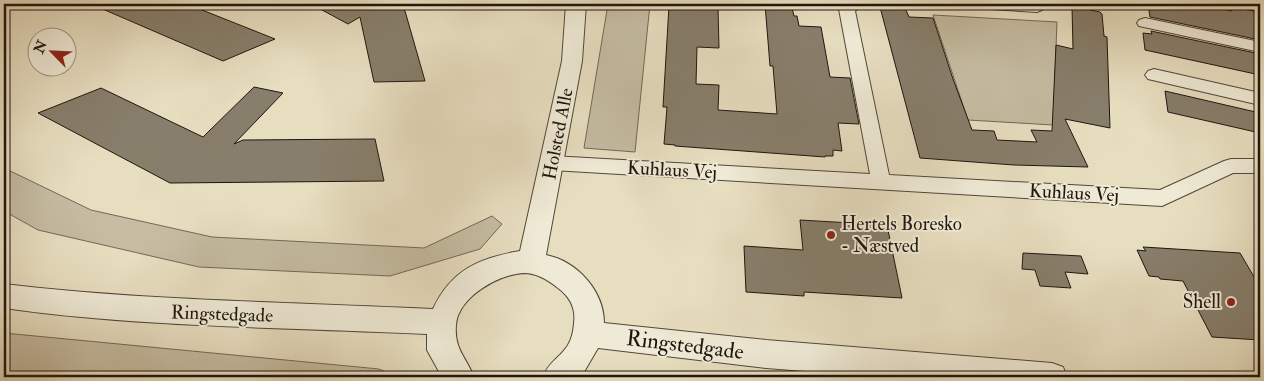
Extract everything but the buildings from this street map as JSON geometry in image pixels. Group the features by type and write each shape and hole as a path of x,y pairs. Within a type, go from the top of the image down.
{"street":[{"name":"Holsted Alle","path":"531,262 572,61 576,4"},
{"path":"991,4 1037,7"},
{"path":"1250,4 1260,6"},
{"path":"847,6 881,182"},
{"path":"1144,23 1260,47"},
{"path":"1154,75 1260,99"},
{"name":"Kuhlaus Vej","path":"552,163 1162,198 1231,166 1260,166"},
{"path":"459,377 447,365 440,344 440,322 450,301 466,283 486,270 508,263 531,262 552,268 570,278 583,294 589,313 588,334 579,356 558,377"},
{"name":"Ringstedgade","path":"4,296 60,304 134,310 440,322"},
{"name":"Ringstedgade","path":"588,334 766,354 1052,377"}],"shaded area":[{"path":"608,4 650,4 635,152 584,148"},
{"path":"933,15 1057,22 1053,125 968,120"},
{"path":"4,168 91,210 212,237 424,248 492,216 502,224 480,249 390,276 199,267 38,230 4,211"},
{"path":"4,333 379,369 398,377 4,377"}],"place":[{"name":"Hertels Boresko - Næstved","path":"831,235"},
{"name":"Shell","path":"1231,302"}]}
